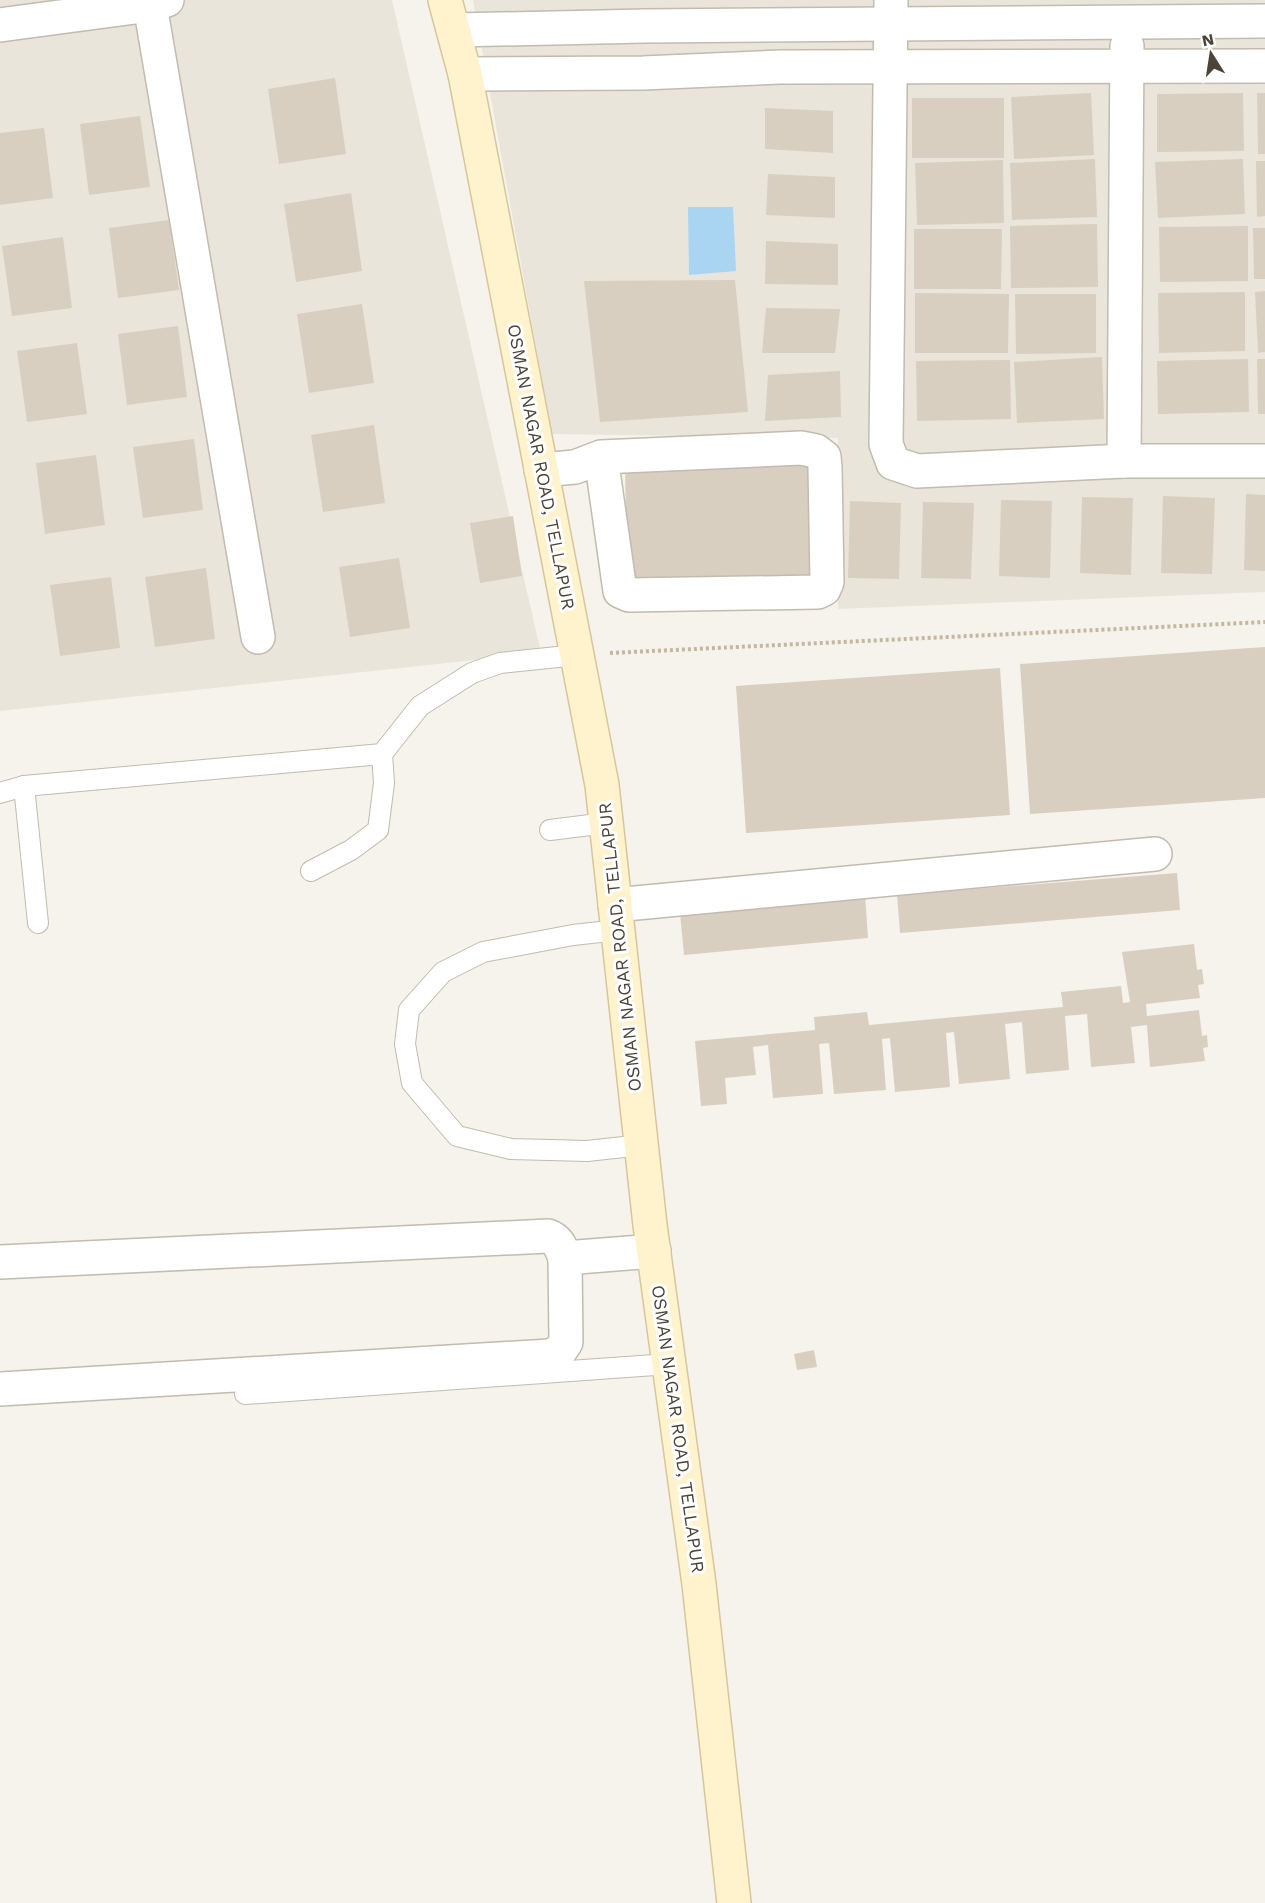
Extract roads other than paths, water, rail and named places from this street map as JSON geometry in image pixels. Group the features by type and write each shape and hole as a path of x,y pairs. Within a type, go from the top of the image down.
{"street":[{"path":"0,25 159,3 258,637"},
{"path":"1124,461 1128,66 1126,11"},
{"path":"450,15 1126,11 1265,21"},
{"path":"892,12 886,444 893,463 917,471 1124,461 1265,461"},
{"path":"644,13 644,73"},
{"name":"OSMAN NAGAR ROAD, TELLAPUR","path":"450,15 465,74 602,785 654,1251 699,1584 734,1903"},
{"path":"465,74 644,73 780,67 1265,66"},
{"path":"541,470 575,467 601,457 801,448 816,451 824,457 825,467 827,582 824,589 818,592 629,595 620,591 601,457"},
{"path":"617,918 1155,854"},
{"path":"0,1262 548,1236 559,1244 565,1258 566,1342 560,1351 550,1356 0,1389"},
{"path":"565,1258 654,1251"}],"lane":[{"path":"311,871 351,850 378,830 384,783 382,754 420,706 472,673 500,663 577,654"},
{"path":"0,793 24,786 382,754"},
{"path":"24,786 38,923"},
{"path":"550,830 606,824"},
{"path":"617,918 573,935 483,952 443,972 409,1010 405,1044 412,1083 457,1136 511,1149 587,1150 642,1145"},
{"path":"245,1394 669,1364"}],"water":[{"path":"688,207 733,207 736,271 689,275"}]}
